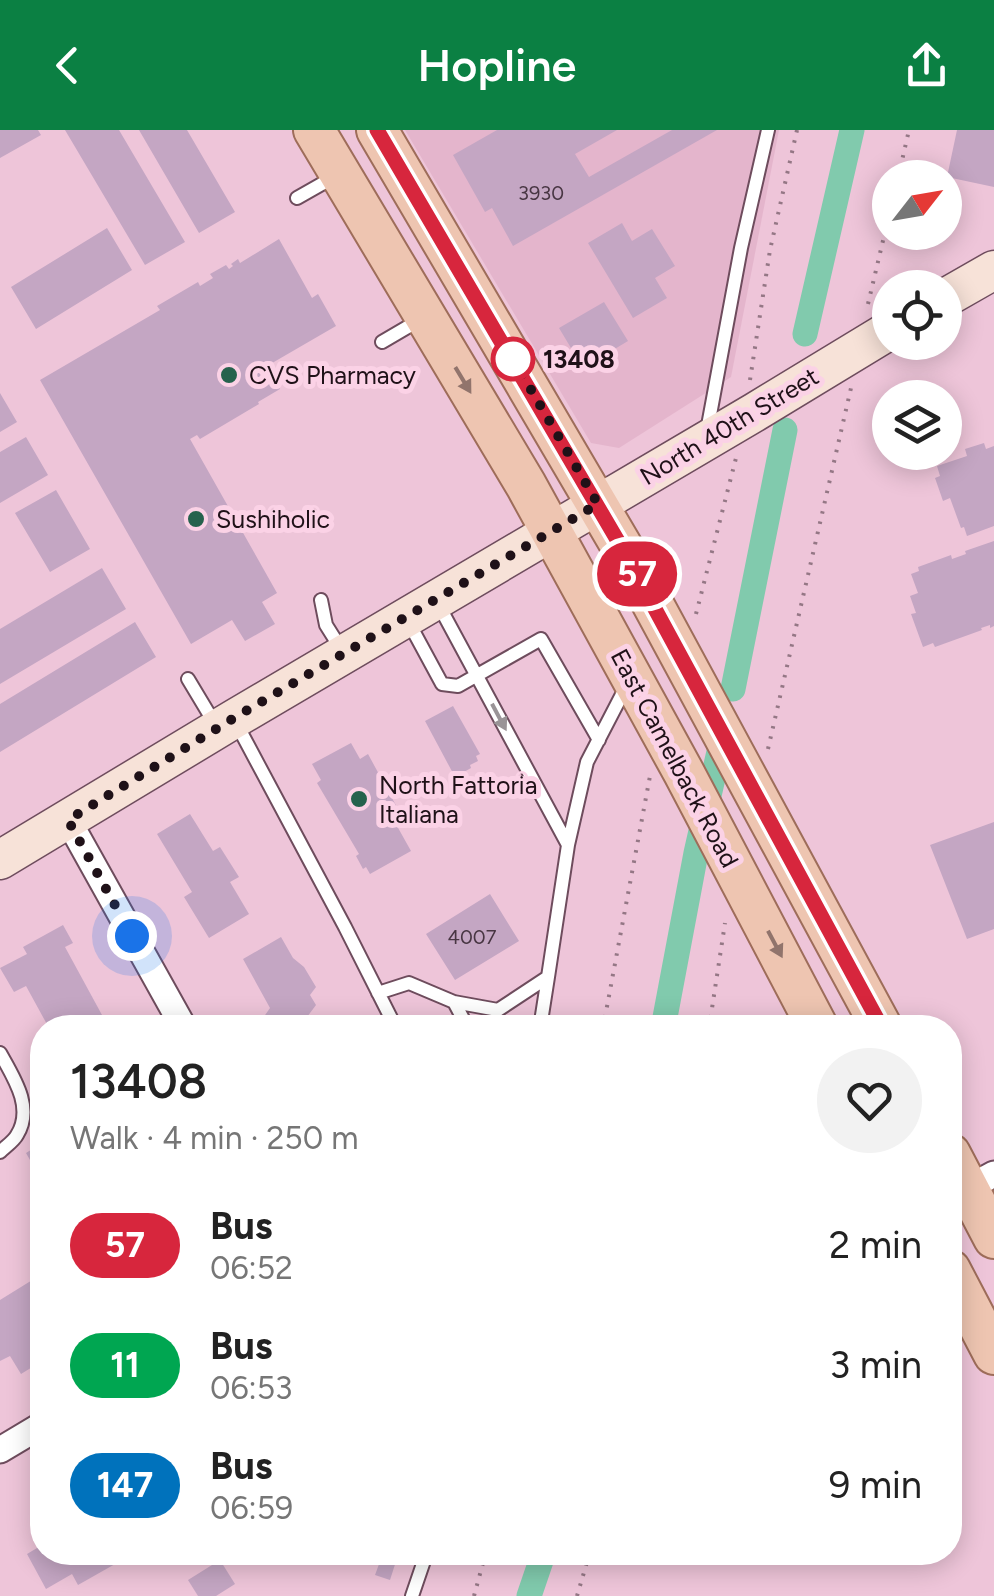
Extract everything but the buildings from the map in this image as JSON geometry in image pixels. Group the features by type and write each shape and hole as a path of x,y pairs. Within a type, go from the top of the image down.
{"main road":[{"name":"East Camelback Road","path":"314,130 552,532 631,676 668,770 730,861 811,1015"},
{"path":"377,130 598,504 699,687 753,764 876,1015"},
{"path":"962,288 994,270"},
{"name":"North 40th Street","path":"0,860 598,504 720,452 756,412 849,370 872,329"},
{"path":"966,1179 994,1238"},
{"path":"962,1293 994,1354"}],"street":[{"path":"68,820 177,1015"},
{"path":"0,1450 30,1432"}],"lane":[{"path":"720,452 741,248 768,130"},
{"path":"298,198 340,173"},
{"path":"382,342 426,317"},
{"path":"321,600 326,625 344,654"},
{"path":"421,609 442,684 458,686 540,638 599,740"},
{"path":"421,609 476,676 568,846"},
{"path":"542,1015 568,846 587,762 631,676"},
{"path":"188,679 226,724 389,1015"},
{"path":"378,993 409,983 454,1002 498,1010 548,976"},
{"path":"454,1002 461,1015"},
{"path":"0,1053 26,1109 17,1136 0,1152"},
{"path":"412,1596 422,1565"}],"path":[{"path":"753,365 770,250 797,130"},
{"path":"902,160 910,130"},
{"path":"753,764 849,370"},
{"path":"693,624 720,452"},
{"path":"606,1015 668,770"},
{"path":"712,1015 726,922"},
{"path":"474,1596 482,1565"},
{"path":"578,1596 586,1565"}],"shaded area":[{"path":"405,130 779,130 731,377 619,448 591,443"}],"waterway":[{"path":"805,334 852,130"},
{"path":"733,689 785,430"},
{"path":"665,1015 723,734"},
{"path":"529,1596 540,1565"}],"bus line":[{"name":"57","path":"377,130 622,548 875,1015"}],"place":[{"name":"13408","path":"513,359"},
{"name":"CVS Pharmacy","path":"229,375"},
{"name":"Sushiholic","path":"196,519"},
{"name":"North Fattoria Italiana","path":"359,799"}],"route":[{"path":"132,936 68,820 598,504 513,359"}]}
